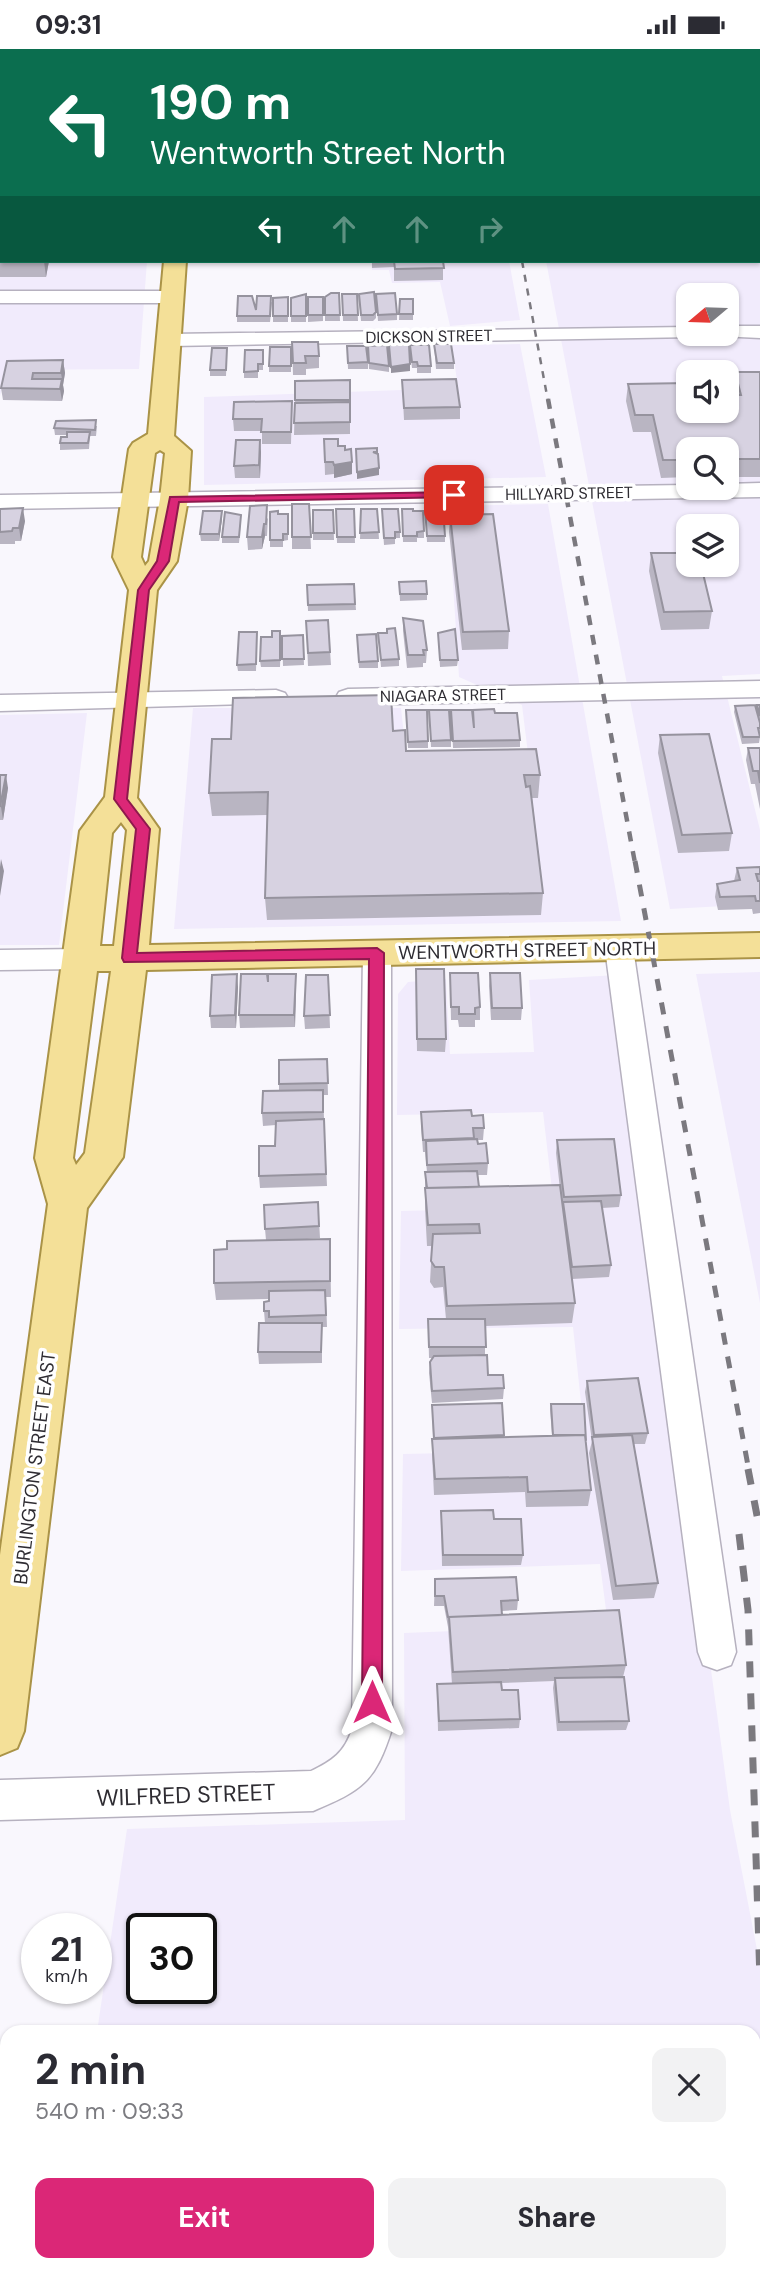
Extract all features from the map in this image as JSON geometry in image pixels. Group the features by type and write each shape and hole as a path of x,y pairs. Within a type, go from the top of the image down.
{"main road":[{"path":"161,438 164,385 171,340 175,263"},
{"path":"68,1204 104,1157 129,958 143,829 121,799 144,590 163,561 174,499 178,451 161,438"},
{"path":"144,590 127,557 142,449 161,438"},
{"name":"BURLINGTON STREET EAST","path":"0,1731 68,1204 54,1158 96,831 121,799"},
{"name":"WENTWORTH STREET NORTH","path":"81,959 760,945"}],"street":[{"path":"0,297 173,297"},
{"path":"739,332 760,332"},
{"name":"DICKSON STREET","path":"171,340 676,333"},
{"name":"HILLYARD STREET","path":"0,502 760,490"},
{"name":"NIAGARA STREET","path":"328,697 760,689"},
{"path":"0,703 301,698"},
{"path":"620,947 717,1652"},
{"name":"WILFRED STREET","path":"0,1800 313,1791 342,1777 362,1760 372,1729 377,953"},
{"name":"WENTWORTH STREET NORTH","path":"0,960 81,959"}],"shaded area":[{"path":"0,263 147,263 139,369 6,370 0,396"},
{"path":"371,263 509,263 520,320 450,326 440,282 392,283 389,270 372,270"},
{"path":"546,263 760,263 760,674 722,676 760,830 760,904 670,909"},
{"path":"520,344 546,477 204,485 204,397 458,388 452,345"},
{"path":"548,504 621,921 174,929 193,708 401,708 408,772 530,770 522,705 459,677 448,506"},
{"path":"87,713 59,945 0,945 0,715"},
{"path":"760,972 760,1303 696,974"},
{"path":"617,975 730,1810 760,1965 760,2025 98,2025 101,2004 112,2004 112,1930 127,1829 405,1820 404,1633 608,1625 600,1564 401,1571 403,1454 586,1450 573,1327 399,1329 401,1211 554,1207 543,1112 397,1115 398,994 408,982 446,979 450,1054 534,1052 529,980"}],"building":[{"path":"394,263 443,263 444,268 395,269"},
{"path":"374,292 376,312 373,315 361,315 359,294"},
{"path":"331,293 339,293 340,315 325,315 325,297"},
{"path":"395,293 397,314 378,315 376,294"},
{"path":"306,294 306,316 291,316 291,298"},
{"path":"342,294 357,294 358,315 343,315"},
{"path":"238,296 252,296 256,310 257,296 271,296 270,316 237,316"},
{"path":"288,297 288,316 273,316 273,298"},
{"path":"308,297 323,297 323,315 308,315"},
{"path":"400,299 413,299 413,314 399,314"},
{"path":"292,342 318,342 319,356 305,356 306,363 293,363"},
{"path":"434,344 451,344 454,363 437,363"},
{"path":"387,345 389,366 369,363 368,346"},
{"path":"389,345 409,345 410,364 391,367"},
{"path":"410,345 429,345 431,366 418,366 417,362 412,362"},
{"path":"347,346 366,346 368,362 348,363"},
{"path":"270,347 291,347 291,366 269,366"},
{"path":"212,348 227,348 226,370 210,370"},
{"path":"245,350 263,350 263,364 258,364 258,371 244,372"},
{"path":"63,360 61,373 33,373 32,379 62,379 60,389 1,388 7,361"},
{"path":"739,372 760,372 760,459 739,459 739,437 676,437 676,460 663,460 653,415 635,415 628,384 676,383 676,423 739,423"},
{"path":"456,379 460,407 404,408 402,380"},
{"path":"350,380 350,400 295,400 295,381"},
{"path":"292,401 291,432 261,432 262,419 233,419 234,402"},
{"path":"350,402 350,422 294,423 295,403"},
{"path":"96,420 95,430 54,428 56,421"},
{"path":"67,432 90,432 88,443 60,443 61,437 67,437"},
{"path":"324,439 338,439 338,446 345,446 345,450 351,449 352,462 334,465 333,462 325,462"},
{"path":"236,440 260,440 259,465 234,466"},
{"path":"377,448 377,452 373,452 378,454 379,468 357,472 356,449"},
{"path":"292,504 309,504 311,537 292,537"},
{"path":"267,505 262,537 247,537 250,506"},
{"path":"23,508 19,528 0,532 0,509"},
{"path":"425,508 443,508 445,536 427,536"},
{"path":"336,509 354,509 355,537 337,537"},
{"path":"361,509 377,509 379,532 360,533"},
{"path":"382,509 398,509 400,532 395,532 395,538 384,538"},
{"path":"402,509 423,511 424,531 417,532 417,536 403,536"},
{"path":"313,510 333,510 334,533 313,533"},
{"path":"203,511 222,511 219,534 200,534"},
{"path":"278,511 278,514 288,514 288,534 283,534 283,540 270,540 270,512"},
{"path":"225,512 241,515 239,537 222,537"},
{"path":"493,514 509,631 463,632 450,515"},
{"path":"651,553 676,553 676,577 704,577 712,611 664,612"},
{"path":"426,581 427,594 400,594 399,582"},
{"path":"354,584 355,604 308,605 307,585"},
{"path":"403,618 423,621 427,650 423,650 424,655 408,655"},
{"path":"328,620 330,652 308,653 306,621"},
{"path":"395,628 399,659 381,660 378,633 387,633 387,629"},
{"path":"455,629 458,660 440,660 438,633"},
{"path":"272,631 280,631 280,660 260,661 261,637 272,637"},
{"path":"239,632 257,632 256,664 237,665"},
{"path":"376,634 378,661 359,662 357,635"},
{"path":"303,635 304,659 282,659 282,636"},
{"path":"391,695 393,731 405,730 406,751 536,749 540,775 524,775 526,787 530,786 543,893 265,898 268,792 209,793 212,739 231,739 233,698"},
{"path":"755,705 760,723 760,737 743,737 735,706"},
{"path":"494,709 495,713 517,713 520,740 453,741 451,710 472,710 474,728 473,710"},
{"path":"406,710 427,710 428,741 408,742"},
{"path":"429,710 449,710 451,740 431,741"},
{"path":"709,734 732,833 682,835 660,735"},
{"path":"748,748 760,748 760,783 758,771 753,771"},
{"path":"0,775 6,775 0,807"},
{"path":"760,867 760,874 756,874 760,881 760,901 756,901 755,896 720,897 717,884 740,880 737,868"},
{"path":"416,969 444,969 446,1039 417,1039"},
{"path":"450,973 478,973 480,1007 475,1008 475,1014 459,1014 459,1007 451,1007"},
{"path":"490,973 520,973 522,1008 492,1008"},
{"path":"237,974 235,1015 210,1016 212,975"},
{"path":"241,974 267,974 268,982 268,974 296,974 294,1015 239,1015"},
{"path":"306,975 328,975 330,1015 304,1016"},
{"path":"327,1059 328,1083 279,1084 279,1060"},
{"path":"323,1090 323,1112 262,1113 263,1091"},
{"path":"471,1110 472,1116 483,1115 484,1128 473,1128 474,1138 423,1140 421,1112"},
{"path":"324,1119 326,1174 259,1176 259,1146 275,1146 276,1121"},
{"path":"477,1139 478,1144 486,1143 488,1163 427,1165 426,1141"},
{"path":"614,1139 621,1195 564,1197 557,1140"},
{"path":"477,1171 479,1187 427,1188 425,1172"},
{"path":"560,1185 575,1303 447,1306 444,1267 435,1267 431,1261 433,1234 480,1233 479,1224 428,1225 425,1188"},
{"path":"601,1201 611,1265 572,1267 563,1202"},
{"path":"318,1202 319,1226 265,1229 264,1205"},
{"path":"330,1239 330,1281 214,1283 214,1250 227,1249 227,1241"},
{"path":"325,1290 326,1315 269,1317 269,1311 264,1311 264,1302 269,1301 269,1291"},
{"path":"428,1319 485,1319 486,1347 429,1347"},
{"path":"259,1323 322,1323 321,1352 258,1352"},
{"path":"487,1355 488,1375 503,1375 504,1388 432,1391 430,1362 434,1356"},
{"path":"638,1378 648,1433 594,1435 587,1381"},
{"path":"502,1403 504,1435 434,1438 432,1405"},
{"path":"551,1404 584,1404 586,1441 585,1435 553,1435"},
{"path":"585,1435 591,1490 528,1492 527,1477 435,1479 432,1439"},
{"path":"632,1435 658,1583 616,1586 592,1437"},
{"path":"493,1510 494,1519 521,1519 523,1555 443,1555 441,1511"},
{"path":"516,1577 518,1600 501,1601 502,1615 448,1617 444,1596 435,1596 435,1579"},
{"path":"619,1610 626,1665 453,1672 449,1617"},
{"path":"624,1677 629,1721 559,1722 555,1678"},
{"path":"501,1682 502,1690 518,1690 520,1719 439,1721 437,1684"}],"railway":[{"path":"522,263 548,401"},
{"path":"548,399 635,863"},
{"path":"635,861 749,1471"},
{"path":"748,1469 760,1531"},
{"path":"739,1534 748,1610 760,1980"}],"route":[{"path":"372,1702 377,953 129,958 143,829 121,799 144,590 163,561 174,499 454,495"}]}
